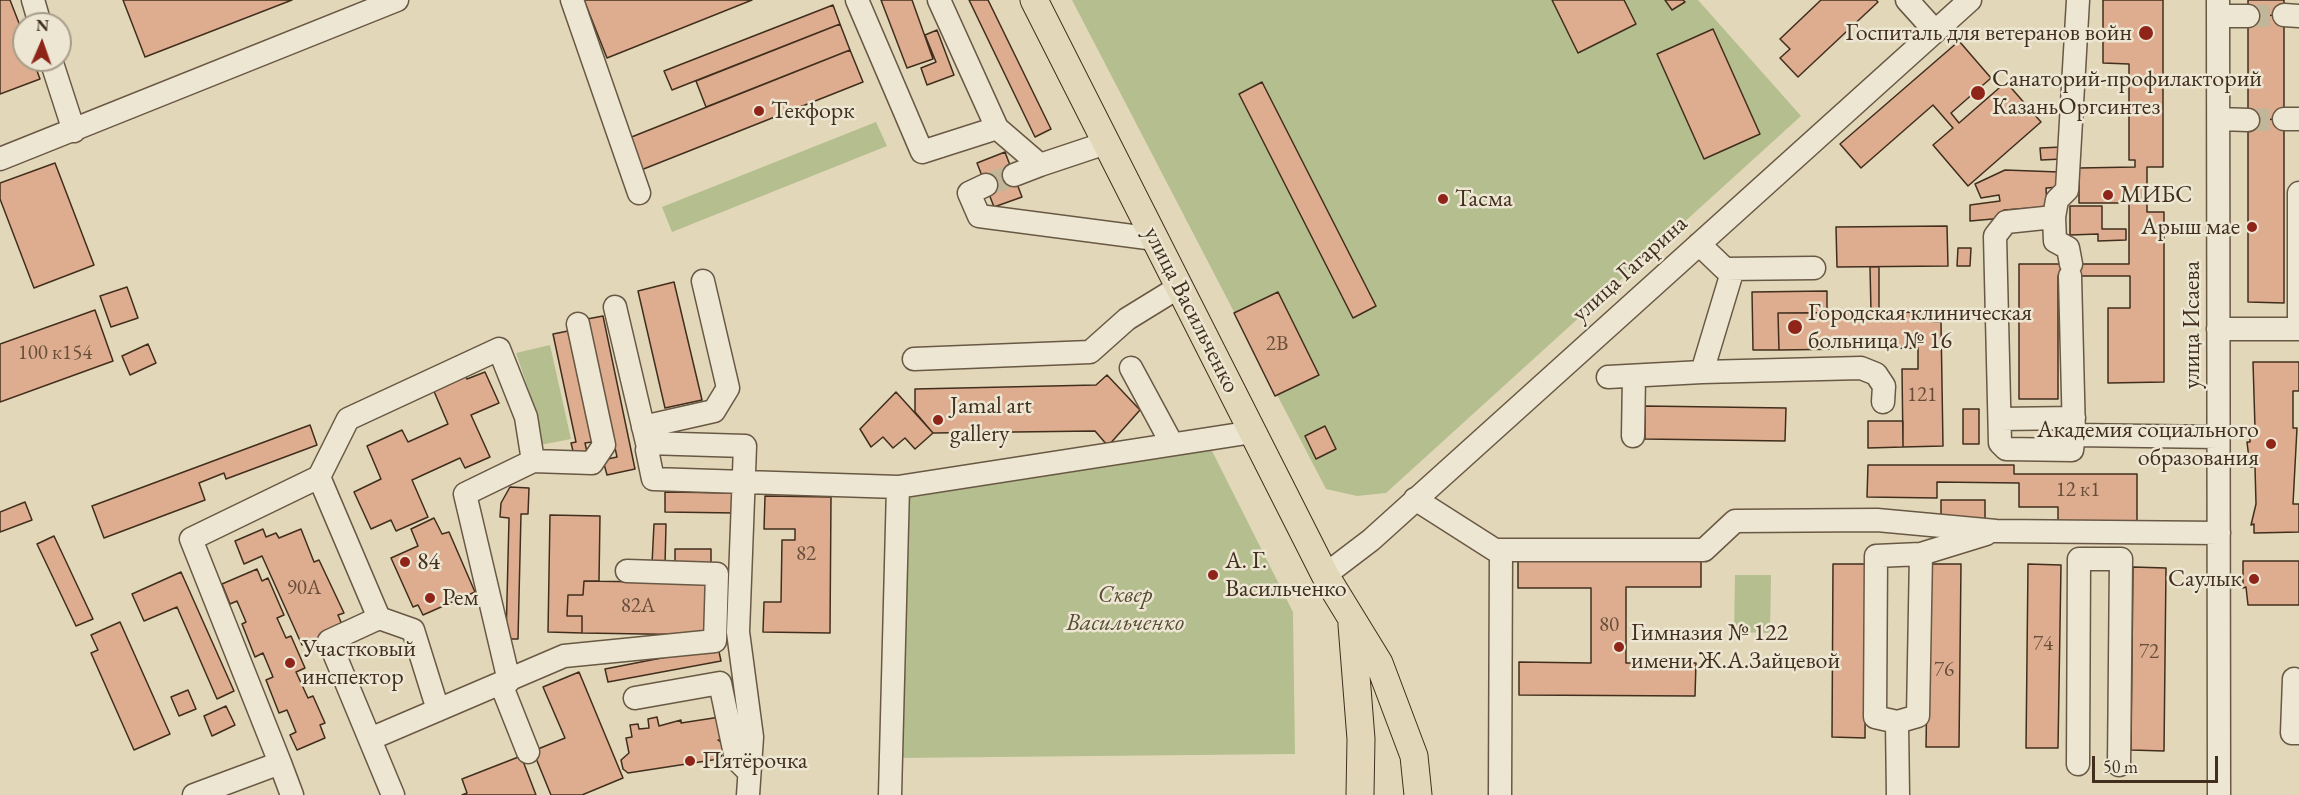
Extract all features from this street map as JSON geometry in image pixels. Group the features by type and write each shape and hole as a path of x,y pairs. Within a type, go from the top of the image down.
{"main road":[{"name":"улица Васильченко","path":"1035,0 1325,575 1379,663 1414,756 1418,795"},
{"name":"улица Васильченко","path":"1352,617 1361,739 1360,795"}],"street":[{"path":"0,159 397,0"},
{"path":"572,0 639,193"},
{"path":"857,0 922,152 997,128"},
{"path":"939,0 997,128 1040,165"},
{"path":"1907,0 1935,31"},
{"name":"улица Гагарина","path":"1325,575 1371,540 1970,0"},
{"path":"2054,217 2007,222 1995,236 2000,443 2006,449 2072,450 2074,427 2071,270 2068,248 2055,241 2054,217 2057,200 2067,189 2078,0"},
{"path":"2218,8 2248,15"},
{"name":"улица Исаева","path":"2218,8 2220,119 2219,795"},
{"path":"55,72 74,131"},
{"path":"2220,119 2248,120"},
{"path":"1014,175 1106,143"},
{"path":"986,185 969,193 979,216 1155,239"},
{"path":"2218,329 2299,328 2299,193"},
{"path":"1699,244 1725,269 1814,268"},
{"path":"1702,372 1733,269"},
{"path":"644,426 714,411 728,388 703,281"},
{"path":"914,360 1090,352 1127,320 1179,287"},
{"path":"615,308 647,442 745,446 738,632 752,737 748,795"},
{"path":"528,752 505,682 465,494 533,461 592,463 604,445 578,324"},
{"path":"292,795 191,539 319,477 348,419 499,350 525,417 533,461"},
{"path":"1131,368 1172,444"},
{"path":"1608,377 1861,368 1876,374 1884,386 1883,402"},
{"path":"1633,436 1634,376"},
{"path":"2000,419 2074,427 2218,437"},
{"path":"647,450 653,478 898,486 1253,432"},
{"path":"319,477 379,618"},
{"path":"890,795 898,486"},
{"path":"1414,499 1495,550 1704,550 1735,521 1877,520 1996,531 2219,533"},
{"path":"1921,554 1918,716 1898,722 1875,717 1876,556 1921,554 1996,531"},
{"path":"2078,764 2079,533"},
{"path":"1500,795 1501,550"},
{"path":"2079,559 2121,559 2119,765"},
{"path":"370,739 564,656 715,641 717,574 627,571"},
{"path":"393,795 328,640 379,618 413,630 438,710"},
{"path":"2294,679 2292,733 2299,733"},
{"path":"635,698 720,683 736,759 748,771"},
{"path":"1898,722 1898,795"},
{"path":"194,795 280,763"}],"green space":[{"name":"Тасма","path":"1072,0 1698,0 1801,116 1386,493 1357,496 1326,489"},
{"path":"876,122 887,146 672,232 662,207"},
{"path":"550,345 571,439 540,445 530,394 516,353"},
{"name":"Сквер Васильченко","path":"1211,449 1293,612 1295,754 897,758 903,492"},
{"path":"1735,575 1771,575 1770,633 1734,632"}],"building":[{"path":"0,0 10,0 15,12 12,12 12,72 37,72 40,79 0,94"},
{"path":"123,0 292,0 145,57"},
{"path":"584,0 752,0 607,58"},
{"path":"881,0 912,0 933,59 907,68"},
{"path":"969,0 988,0 1051,129 1035,137"},
{"path":"1552,0 1624,0 1636,24 1578,53"},
{"path":"1665,0 1683,0 1685,2 1672,10"},
{"path":"1821,0 1876,0 1878,2 1798,77 1780,58 1790,49 1780,39"},
{"path":"2103,0 2163,0 2163,167 2147,167 2147,212 2164,212 2164,382 2108,383 2108,308 2130,308 2130,276 2058,276 2058,399 2019,399 2019,264 2129,264 2129,203 2079,203 2079,168 2135,167 2135,160 2129,160 2129,64 2103,63"},
{"path":"2248,0 2284,0 2284,15 2248,16"},
{"path":"833,5 840,24 672,90 664,71"},
{"path":"2284,15 2284,119 2248,120 2248,16"},
{"path":"840,24 850,50 706,107 696,81"},
{"path":"1713,29 1760,134 1704,159 1657,54"},
{"path":"937,30 954,75 927,85 921,68 936,62 925,35"},
{"path":"1959,41 1991,78 1951,113 1959,123 2006,82 2041,122 1968,186 1933,145 1953,128 1933,105 1861,168 1840,144"},
{"path":"850,50 863,82 636,172 624,140"},
{"path":"1262,82 1376,306 1353,318 1239,94"},
{"path":"2284,119 2284,303 2248,302 2248,120"},
{"path":"2062,147 2062,159 2041,160 2040,148"},
{"path":"1005,152 1022,197 994,207 977,163"},
{"path":"55,163 94,265 34,288 0,199 0,183"},
{"path":"2005,170 2059,172 2061,187 2046,188 2047,207 2004,210 2004,218 1970,221 1970,205 2000,201 1999,195 1981,198 1975,184"},
{"path":"2070,206 2102,206 2102,229 2126,229 2126,240 2098,241 2098,234 2070,235"},
{"path":"1947,226 1948,266 1837,267 1836,227"},
{"path":"1958,248 1971,248 1970,266 1957,266"},
{"path":"1870,267 1879,267 1879,312 1871,312"},
{"path":"674,282 702,400 665,408 638,291"},
{"path":"127,287 138,318 111,327 100,296"},
{"path":"1827,291 1827,313 1778,313 1779,350 1753,350 1752,292"},
{"path":"1278,292 1319,375 1275,396 1234,313"},
{"path":"95,310 113,361 0,402 0,344"},
{"path":"1932,312 1932,322 1941,322 1943,446 1903,447 1902,369 1918,369 1918,348 1779,350 1778,313"},
{"path":"603,316 635,469 607,475 603,460 617,457 587,319"},
{"path":"568,331 592,442 585,443 587,452 574,455 571,443 576,442 553,334"},
{"path":"148,344 156,363 130,375 122,356"},
{"path":"2253,362 2299,362 2299,391 2293,391 2293,428 2297,428 2293,504 2299,504 2299,532 2254,533 2254,524 2251,525 2256,504 2255,467 2250,467 2247,442 2250,442 2250,428 2255,428"},
{"path":"485,372 499,403 471,415 490,457 465,468 460,458 412,480 428,517 396,531 391,520 371,529 354,492 381,479 367,446 402,430 408,442 448,424 433,389 465,375 467,379"},
{"path":"1107,375 1140,410 1108,446 1095,431 933,433 915,412 915,389 1096,385"},
{"path":"896,392 933,433 915,449 905,438 893,448 883,437 871,447 860,429"},
{"path":"1645,406 1786,408 1785,441 1645,439"},
{"path":"1963,409 1979,409 1979,444 1963,444"},
{"path":"1868,421 1903,421 1903,447 1868,448"},
{"path":"310,425 317,445 226,479 224,473 199,483 205,500 104,538 92,506"},
{"path":"1325,426 1336,449 1316,459 1305,436"},
{"path":"1868,465 2014,465 2014,474 2137,474 2137,521 2058,521 2058,507 2019,507 2019,483 1937,482 1937,498 1867,497"},
{"path":"510,487 529,488 528,514 521,514 518,639 506,639 509,518 500,517 501,503"},
{"path":"665,492 736,493 736,513 665,512"},
{"path":"765,496 831,497 830,633 763,632 764,602 781,602 782,540 795,540 795,529 764,529"},
{"path":"1941,500 1985,500 1985,521 1941,521"},
{"path":"25,502 32,520 0,532 0,512"},
{"path":"550,515 600,516 599,581 584,581 583,595 568,595 567,616 582,616 582,633 548,632"},
{"path":"434,518 442,534 449,532 475,592 423,615 418,605 413,607 391,558 418,546 411,529"},
{"path":"654,524 666,524 665,565 652,564"},
{"path":"263,529 266,537 276,533 279,538 301,529 314,562 319,560 344,613 338,615 343,627 302,645 262,556 244,564 235,541"},
{"path":"54,536 93,619 76,626 37,544"},
{"path":"675,549 711,549 711,567 675,567"},
{"path":"1518,555 1701,555 1701,587 1626,587 1626,663 1696,663 1695,696 1519,695 1519,662 1591,663 1591,588 1518,588"},
{"path":"2243,561 2299,561 2299,605 2248,605 2246,587 2243,588"},
{"path":"1833,564 1866,564 1865,738 1832,737"},
{"path":"1929,564 1961,564 1959,747 1926,747"},
{"path":"2028,564 2061,565 2058,748 2026,748"},
{"path":"2133,567 2166,568 2164,751 2131,750"},
{"path":"257,569 262,581 268,578 284,615 277,618 286,638 291,636 305,668 296,672 308,698 313,696 325,723 320,725 325,738 297,750 290,735 296,732 287,710 279,713 266,680 273,677 263,653 255,657 242,624 246,622 237,601 230,604 222,584"},
{"path":"181,572 234,691 217,699 177,607 144,621 132,594"},
{"path":"584,581 708,583 708,635 582,633 582,616 567,616 568,595 583,595"},
{"path":"120,622 170,734 134,750 91,653 98,650 91,635"},
{"path":"718,647 721,661 608,682 605,669"},
{"path":"579,672 623,778 582,795 551,795 533,751 565,738 543,687"},
{"path":"188,690 196,709 179,716 171,697"},
{"path":"226,706 235,725 212,736 204,716"},
{"path":"657,717 659,726 681,720 681,723 720,717 720,740 718,740 722,743 724,752 719,759 628,773 623,769 621,760 629,753 626,738 632,737 630,725 638,724 639,729 649,728 648,719"},
{"path":"521,756 536,795 462,795 467,793 462,779"}],"tunnel":[{"path":"2248,16 2284,15"},
{"path":"2248,120 2284,119"},
{"path":"986,185 1014,175"}],"place":[{"name":"Госпиталь для ветеранов войн","path":"2146,33"},
{"name":"Санаторий-профилакторий КазаньОргсинтез","path":"1978,93"},
{"name":"Текфорк","path":"759,111"},
{"name":"МИБС","path":"2108,195"},
{"name":"Тасма","path":"1443,199"},
{"name":"Арыш мае","path":"2252,227"},
{"name":"Городская клиническая больница № 16","path":"1795,327"},
{"name":"Jamal art gallery","path":"938,420"},
{"name":"Академия социального образования","path":"2271,444"},
{"name":"84","path":"405,562"},
{"name":"А. Г. Васильченко","path":"1213,575"},
{"name":"Саулык","path":"2254,579"},
{"name":"Рем","path":"430,598"},
{"name":"Гимназия № 122 имени Ж.А.Зайцевой","path":"1619,647"},
{"name":"Участковый инспектор","path":"290,663"},
{"name":"Пятёрочка","path":"690,761"}]}
